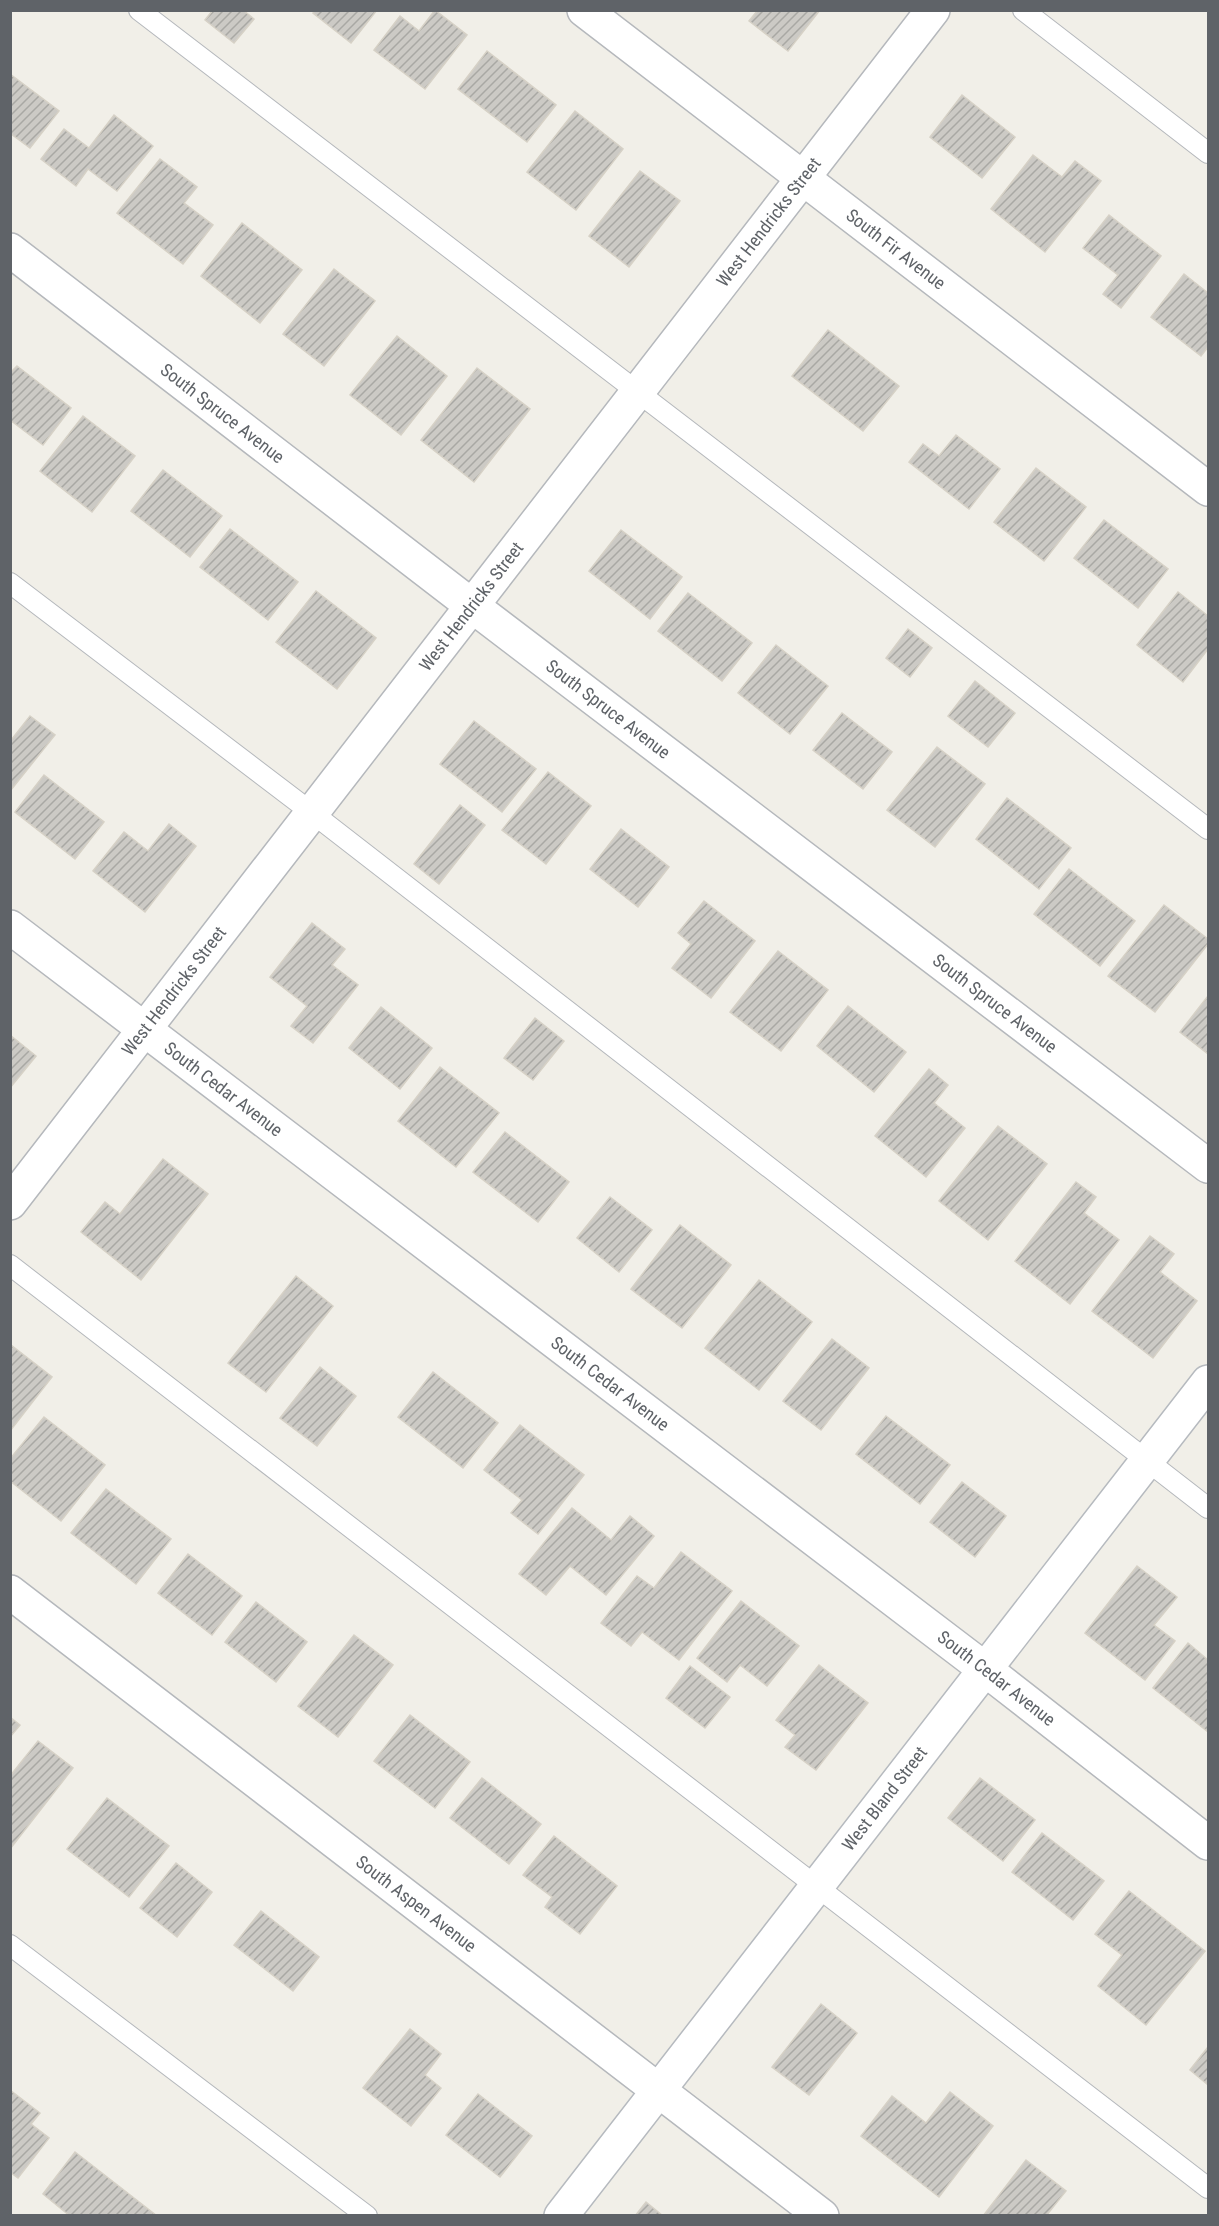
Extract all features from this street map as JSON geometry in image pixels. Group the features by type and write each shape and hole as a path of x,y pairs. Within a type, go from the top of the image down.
{"street":[{"name":"South Fir Avenue","path":"584,10 1209,489"},
{"name":"West Hendricks Street","path":"10,1203 933,10"},
{"name":"South Spruce Avenue","path":"10,250 471,605 1209,1166"},
{"name":"South Cedar Avenue","path":"10,927 986,1670 1209,1843"},
{"name":"West Bland Street","path":"561,2216 1209,1382"},
{"name":"South Aspen Avenue","path":"10,1592 661,2090 822,2216"}],"lane":[{"path":"139,10 1209,829"},
{"path":"1023,10 1209,153"},
{"path":"10,583 311,812 1209,1508"},
{"path":"10,1265 1209,2188"},
{"path":"10,1945 367,2216"}],"building":[{"path":"213,10 243,10 254,19 234,43 205,20"},
{"path":"315,10 377,10 351,43 313,13"},
{"path":"435,10 467,35 425,89 374,50 400,16 419,31"},
{"path":"758,10 820,10 788,51 749,21"},
{"path":"487,51 556,105 527,142 458,89"},
{"path":"10,74 59,111 30,148 10,133"},
{"path":"962,95 1015,137 982,178 930,137"},
{"path":"575,111 623,149 576,210 527,172"},
{"path":"114,115 153,146 117,191 88,169 76,186 41,159 64,129 89,148"},
{"path":"1033,155 1062,177 1075,161 1101,181 1045,252 991,209"},
{"path":"160,159 197,187 184,203 213,225 183,264 117,213"},
{"path":"640,171 680,201 629,267 589,236"},
{"path":"1109,215 1161,256 1121,308 1103,294 1118,275 1083,248"},
{"path":"242,223 302,270 260,323 201,276"},
{"path":"334,269 375,301 324,366 283,334"},
{"path":"1184,274 1208,293 1208,347 1201,356 1151,317"},
{"path":"828,330 899,386 863,431 792,376"},
{"path":"397,336 447,376 401,435 350,395"},
{"path":"17,366 71,408 43,445 10,420 10,373"},
{"path":"477,368 530,409 474,482 421,440"},
{"path":"83,416 135,456 92,512 40,471"},
{"path":"956,435 1000,469 969,509 909,462 923,444 939,456"},
{"path":"1036,468 1086,507 1044,561 994,522"},
{"path":"163,470 222,516 190,557 131,511"},
{"path":"1104,520 1168,569 1138,608 1074,558"},
{"path":"230,529 298,582 268,620 200,567"},
{"path":"621,530 682,577 650,619 589,571"},
{"path":"316,591 376,638 337,689 276,642"},
{"path":"1178,592 1208,616 1208,649 1183,682 1137,645"},
{"path":"688,593 752,643 722,681 658,631"},
{"path":"908,629 932,648 910,677 886,658"},
{"path":"776,645 828,686 790,734 738,693"},
{"path":"975,681 1015,713 988,747 948,716"},
{"path":"842,713 892,752 863,789 813,750"},
{"path":"30,716 55,735 10,791 10,738 12,739"},
{"path":"474,721 536,769 502,812 440,764"},
{"path":"937,747 985,784 935,847 887,810"},
{"path":"548,772 591,806 546,864 502,830"},
{"path":"44,775 104,822 75,859 15,812"},
{"path":"1007,798 1071,848 1039,889 976,839"},
{"path":"460,805 485,825 439,884 414,864"},
{"path":"169,824 196,846 145,912 93,871 124,832 148,851"},
{"path":"621,829 669,867 638,907 590,869"},
{"path":"1069,869 1135,921 1100,966 1034,914"},
{"path":"704,901 755,941 711,998 672,968 691,944 678,933"},
{"path":"1164,905 1208,939 1208,944 1155,1012 1108,976"},
{"path":"312,923 345,949 332,965 358,985 313,1043 291,1026 307,1006 270,977"},
{"path":"778,951 828,990 781,1051 730,1012"},
{"path":"1208,996 1208,1054 1180,1032"},
{"path":"848,1006 906,1052 874,1092 817,1046"},
{"path":"381,1007 432,1048 400,1089 349,1048"},
{"path":"535,1018 564,1041 533,1080 504,1058"},
{"path":"10,1035 36,1056 10,1088"},
{"path":"440,1067 499,1113 456,1167 398,1121"},
{"path":"929,1069 948,1085 934,1103 965,1128 926,1177 875,1136"},
{"path":"998,1126 1047,1164 988,1240 939,1201"},
{"path":"505,1132 569,1182 538,1222 473,1172"},
{"path":"163,1159 208,1194 141,1280 81,1232 105,1202 120,1214"},
{"path":"1076,1182 1096,1197 1084,1213 1119,1240 1070,1304 1015,1261"},
{"path":"610,1197 652,1230 619,1272 577,1238"},
{"path":"680,1225 731,1265 682,1328 631,1289"},
{"path":"1150,1236 1174,1254 1160,1272 1197,1301 1153,1358 1092,1311"},
{"path":"296,1276 333,1306 266,1392 228,1363"},
{"path":"759,1280 812,1322 759,1390 705,1348"},
{"path":"832,1339 869,1368 821,1430 783,1401"},
{"path":"10,1346 52,1377 10,1431"},
{"path":"320,1367 356,1396 317,1446 280,1418"},
{"path":"433,1372 498,1423 463,1468 398,1417"},
{"path":"886,1416 950,1465 920,1504 856,1454"},
{"path":"44,1417 105,1465 61,1521 10,1481 10,1459"},
{"path":"520,1425 584,1475 538,1534 511,1513 522,1500 484,1470"},
{"path":"962,1482 1006,1516 975,1557 930,1522"},
{"path":"106,1489 171,1539 136,1584 71,1533"},
{"path":"572,1508 611,1540 630,1516 654,1536 606,1595 570,1566 546,1595 519,1574"},
{"path":"681,1552 732,1591 679,1660 642,1632 631,1646 601,1623 637,1576 654,1588"},
{"path":"188,1554 242,1596 212,1635 158,1593"},
{"path":"1137,1566 1177,1597 1154,1625 1175,1641 1145,1680 1085,1633"},
{"path":"741,1601 799,1646 767,1686 740,1665 727,1682 697,1658"},
{"path":"256,1602 307,1642 276,1682 225,1642"},
{"path":"354,1635 393,1665 338,1737 298,1706"},
{"path":"1188,1643 1208,1660 1208,1732 1153,1688"},
{"path":"819,1665 868,1703 816,1770 785,1747 795,1735 776,1720"},
{"path":"690,1666 730,1697 705,1728 666,1698"},
{"path":"410,1715 470,1762 435,1808 374,1761"},
{"path":"10,1717 20,1725 10,1737"},
{"path":"38,1741 73,1768 10,1849 10,1776"},
{"path":"482,1778 541,1824 509,1864 450,1818"},
{"path":"980,1778 1035,1820 1003,1861 948,1818"},
{"path":"107,1798 169,1846 129,1897 67,1849"},
{"path":"1042,1833 1104,1881 1073,1920 1012,1872"},
{"path":"554,1836 617,1886 580,1934 545,1907 552,1897 523,1875"},
{"path":"176,1863 212,1892 177,1937 140,1908"},
{"path":"1129,1891 1205,1951 1146,2025 1098,1986 1122,1955 1095,1934"},
{"path":"261,1911 319,1957 293,1991 234,1945"},
{"path":"821,2004 857,2033 809,2095 772,2067"},
{"path":"410,2029 441,2054 425,2075 441,2088 411,2126 363,2088"},
{"path":"1208,2047 1208,2085 1190,2070"},
{"path":"10,2090 40,2113 31,2124 49,2138 18,2178 10,2172"},
{"path":"950,2092 993,2126 939,2197 861,2136 892,2096 926,2123"},
{"path":"478,2094 532,2136 500,2177 446,2135"},
{"path":"75,2152 157,2216 70,2216 43,2194"},
{"path":"1026,2160 1066,2191 1046,2216 983,2216"},
{"path":"646,2202 663,2216 635,2216"}]}
